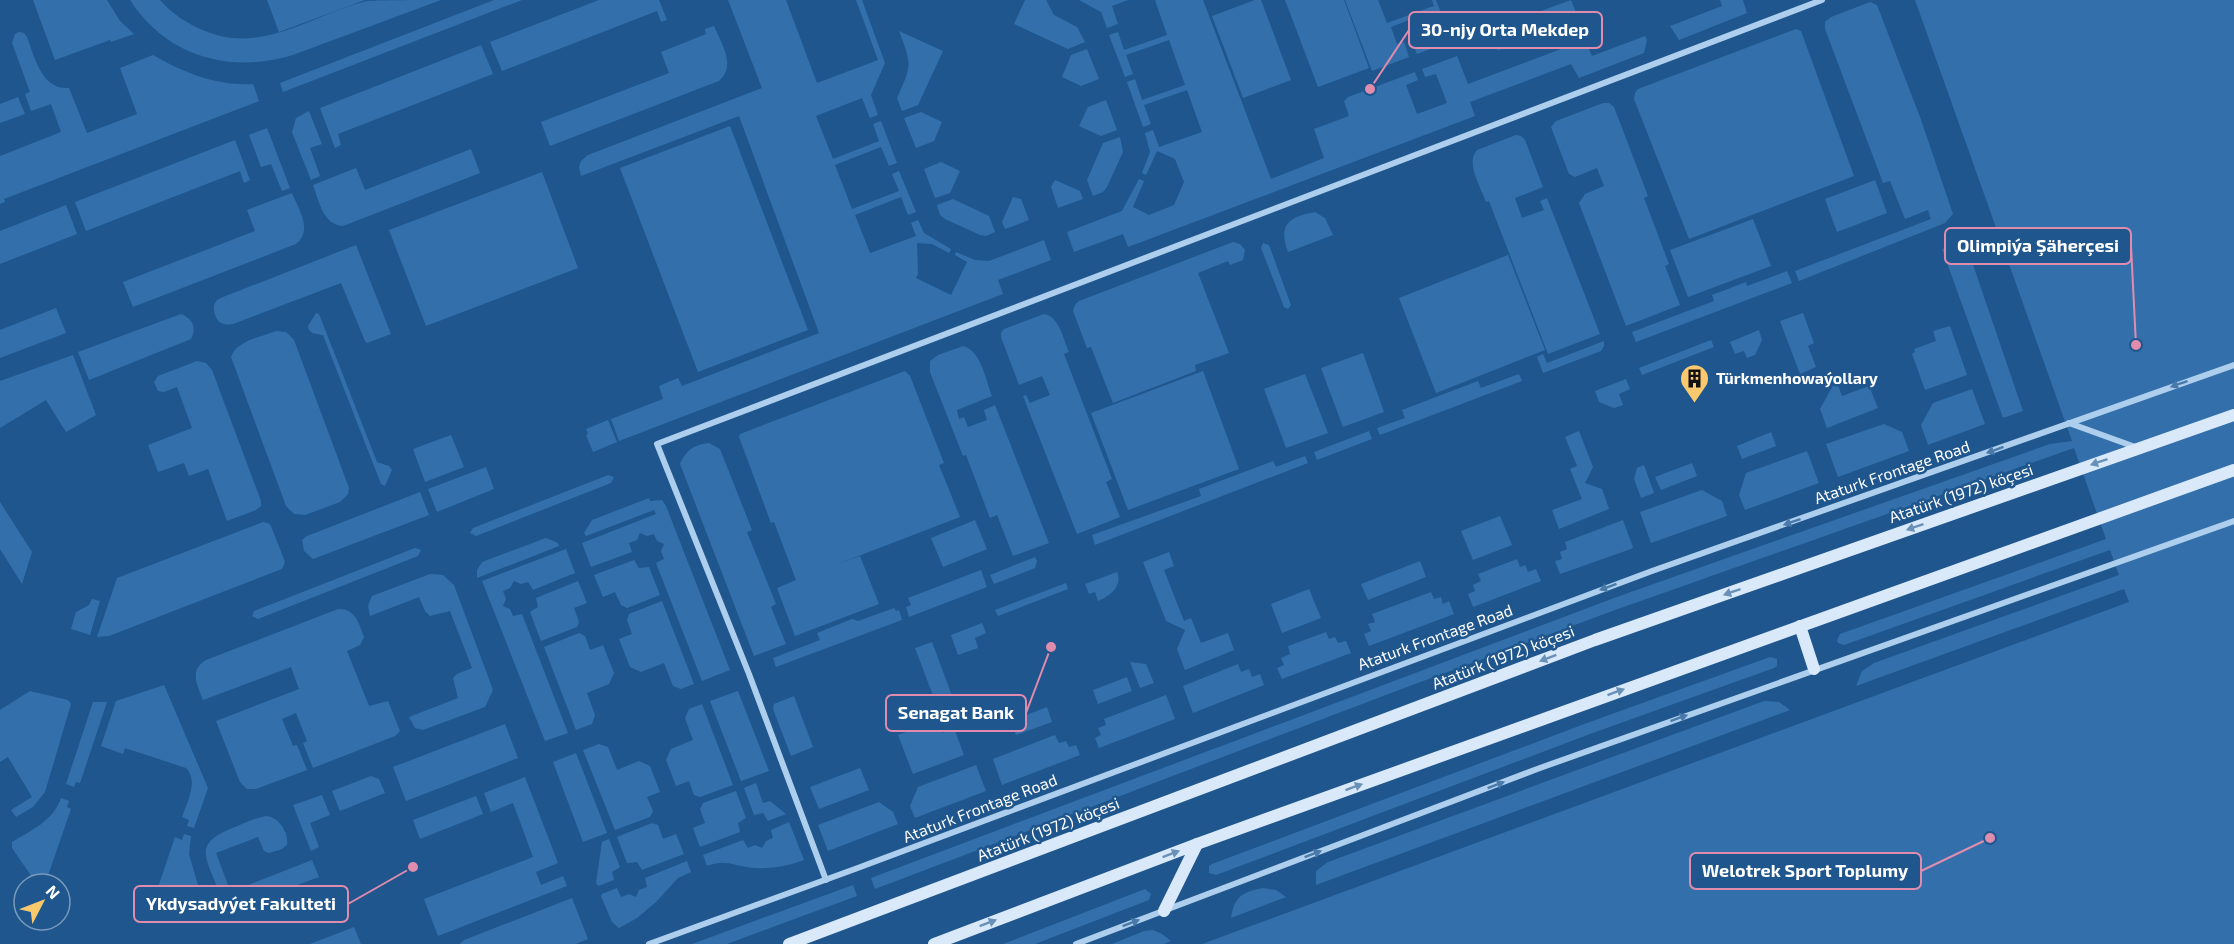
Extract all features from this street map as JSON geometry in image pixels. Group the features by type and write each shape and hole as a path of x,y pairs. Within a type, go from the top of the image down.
{"main road":[{"name":"Atatürk (1972) köçesi","path":"789,944 1595,640 2234,415"},
{"path":"934,944 1197,844 2234,470"},
{"path":"1800,626 1814,669"},
{"path":"1164,911 1197,844"}],"street":[{"path":"826,880 749,674 657,444 1822,0"},
{"name":"Ataturk Frontage Road","path":"649,944 1652,571 2234,365"},
{"path":"2068,423 2138,448"},
{"path":"1076,944 1529,772 2234,521"}],"shaded area":[{"path":"33,0 107,0 120,21 134,34 111,42 110,40 55,60"},
{"path":"130,0 160,0 186,22 205,31 226,37 247,38 288,30 367,1 441,0 293,55 246,62 223,61 202,56 181,47 162,35 145,20"},
{"path":"267,0 365,0 279,32"},
{"path":"494,0 522,0 283,92 280,83"},
{"path":"599,0 659,0 667,20 661,22 657,11 502,71 490,42"},
{"path":"728,0 786,0 817,83 878,60 856,0 862,0 885,63 871,95 878,115 870,118 862,98 816,116 833,159 879,141 873,124 881,121 897,163 889,166 881,147 835,165 852,209 899,191 892,174 899,171 916,212 908,215 901,197 855,215 870,253 916,236 911,223 918,220 924,233 951,249 949,253 932,244 917,243 918,274 916,278 951,295 967,262 955,255 956,252 975,260 989,261 1044,240 1051,260 998,280 1003,294 619,441 611,419 663,399 659,386 678,378 682,386 819,333 739,116 581,176 579,167 581,161 588,155 762,88"},
{"path":"1025,0 1046,0 1054,15 1077,27 1085,42 1068,49 1014,24"},
{"path":"1079,0 1128,0 1112,6 1118,24 1107,28 1101,12"},
{"path":"1155,0 1203,0 1271,179 1324,158 1314,129 1349,116 1344,101 1348,97 1415,72 1418,80 1406,85 1417,114 1447,103 1436,74 1425,77 1422,69 1457,56 1468,84 1585,40 1592,56 1645,36 1647,40 1644,53 1579,78 1571,64 1470,102 1475,116 1128,247 1123,234 1074,252 1067,232 1122,211 1139,179 1144,181 1133,207 1149,215 1174,205 1184,182 1175,159 1157,151 1146,175 1142,173 1150,152 1145,133 1153,130 1159,147 1202,132 1187,90 1144,105 1151,124 1143,127 1127,82 1135,79 1142,100 1185,85 1169,40 1126,55 1133,74 1125,77 1109,35 1118,32 1124,50 1167,35"},
{"path":"1255,0 1261,0 1291,80 1243,98 1212,16"},
{"path":"1285,0 1344,0 1369,68 1318,87"},
{"path":"1345,0 1378,0 1387,23 1434,6 1432,0 1436,0 1452,41 1417,54 1411,39 1416,37 1409,20 1391,27 1397,44 1404,42 1409,57 1372,71"},
{"path":"1571,0 1579,20 1499,50 1481,44 1472,35 1467,25 1498,14 1503,25"},
{"path":"1720,0 1743,0 1747,13 1679,40 1670,26 1722,6"},
{"path":"1915,0 2234,0 2234,944 1202,944 2129,602 2124,589 1856,686 1862,671 1874,663 2119,575 2110,550 1844,645 1838,643 1840,634 2106,539 2074,448 1618,609 875,889 871,878 1614,598 2050,444 2072,441"},
{"path":"1870,2 1877,5 1920,117 1953,214 1945,223 1799,281 1795,271 1931,219 1928,210 1905,219 1890,181 1883,183 1825,29 1825,22 1831,17"},
{"path":"714,26 727,61 727,68 719,81 550,146 541,122 669,73 661,52 706,34 705,29"},
{"path":"1796,29 1801,31 1854,176 1689,239 1634,99 1635,93 1638,89"},
{"path":"899,31 943,51 918,105 902,111 897,98 908,71 908,58"},
{"path":"24,33 27,37 40,71 46,78 52,84 69,88 87,133 137,114 120,68 153,55 201,77 227,83 253,84 259,101 4,199 5,202 0,204 0,156 61,132 51,104 31,111 25,94 30,92 12,43 15,34"},
{"path":"481,45 493,74 338,134 341,145 335,148 320,108"},
{"path":"1087,49 1099,79 1081,86 1062,77 1071,55"},
{"path":"18,97 25,114 0,123 0,104"},
{"path":"1106,100 1117,130 1101,136 1079,126 1088,107"},
{"path":"1603,103 1609,103 1614,107 1648,196 1644,198 1669,264 1665,266 1680,305 1626,326 1579,203 1585,194 1604,186 1597,168 1575,177 1569,174 1551,127 1556,121"},
{"path":"309,111 322,144 310,148 320,176 311,180 292,132 296,118"},
{"path":"921,112 942,122 934,141 916,148 904,118"},
{"path":"730,126 808,330 698,372 620,168"},
{"path":"267,128 290,188 282,191 271,164 261,167 249,135"},
{"path":"1516,135 1525,140 1543,187 1515,198 1522,218 1544,210 1540,201 1547,198 1600,334 1548,354 1489,201 1486,202 1473,168 1474,155 1477,150"},
{"path":"1120,137 1123,152 1107,187 1103,192 1093,196 1087,180 1103,143"},
{"path":"235,140 250,180 244,183 240,171 86,231 75,202"},
{"path":"471,149 480,173 343,226 336,225 326,217 313,185 356,168 365,190"},
{"path":"941,162 960,171 950,193 935,198 924,169"},
{"path":"542,172 578,268 426,326 389,230"},
{"path":"1055,180 1080,191 1083,199 1058,208 1051,187"},
{"path":"1875,180 1887,213 1837,232 1825,199"},
{"path":"292,193 304,226 304,233 296,244 133,307 123,282 255,231 247,210"},
{"path":"1013,197 1021,199 1029,220 1005,229 1002,222"},
{"path":"953,199 989,216 995,232 986,236 980,235 945,219 940,215 937,205"},
{"path":"66,205 77,234 0,264 0,231"},
{"path":"1315,212 1325,218 1333,235 1288,252 1284,235 1288,224 1298,217"},
{"path":"1753,219 1771,266 1688,297 1670,250"},
{"path":"1233,242 1240,244 1245,250 1243,260 1230,265 1228,261 1198,273 1229,353 1195,365 1196,371 1113,403 1091,347 1087,348 1073,311 1075,305 1079,301"},
{"path":"1263,243 1269,245 1291,305 1288,309 1284,307 1261,248"},
{"path":"1957,244 1964,246 1969,253 2023,411 2003,418 1942,249"},
{"path":"356,245 391,334 367,343 365,341 341,283 233,324 221,323 216,318 214,305 217,300"},
{"path":"1508,255 1545,350 1436,393 1399,298"},
{"path":"1787,271 1792,283 1636,342 1632,332 1714,301 1712,295 1746,282 1747,286"},
{"path":"56,308 66,333 0,358 0,330"},
{"path":"316,313 319,314 377,462 389,466 392,470 385,486 381,484 323,335 313,333 308,329"},
{"path":"1803,313 1814,343 1808,346 1816,367 1800,374 1780,321"},
{"path":"181,314 193,324 194,331 191,339 89,380 78,352"},
{"path":"1044,314 1054,319 1063,335 1069,352 1064,354 1112,479 1106,482 1120,517 1077,534 1023,396 1026,395 1030,403 1050,395 1042,376 1019,385 1001,337 1004,329"},
{"path":"1950,326 1967,375 1925,390 1912,354 1915,352 1914,349 1936,341 1933,331"},
{"path":"1759,330 1762,340 1755,355 1747,358 1744,351 1735,354 1730,342"},
{"path":"276,331 286,332 294,340 349,488 348,494 340,502 305,515 294,514 286,506 231,357 243,343"},
{"path":"1711,340 1714,347 1642,375 1639,368"},
{"path":"1604,341 1601,351 1543,373 1537,357 1543,354 1547,363"},
{"path":"963,346 974,353 979,360 992,396 957,410 959,419 964,417 968,427 987,420 984,410 995,405 1049,543 1013,556 997,515 990,518 930,372 930,361 938,355"},
{"path":"1363,353 1384,412 1343,427 1321,368"},
{"path":"73,355 96,415 66,432 46,400 0,428 0,381"},
{"path":"197,361 206,363 212,370 261,501 261,506 256,510 227,521 208,469 189,476 184,463 158,472 148,445 192,428 177,387 164,392 158,391 154,382 158,376"},
{"path":"905,371 910,376 944,463 939,465 960,517 835,565 860,556 879,604 795,636 777,588 796,580 774,522 771,523 739,437 740,434"},
{"path":"1203,371 1239,469 1128,510 1091,413"},
{"path":"1305,374 1328,433 1286,448 1264,389"},
{"path":"1519,374 1522,381 1380,435 1377,428 1405,418 1402,410 1478,381 1481,388"},
{"path":"1626,379 1630,389 1619,394 1623,405 1614,408 1599,402 1595,391"},
{"path":"1836,380 1842,396 1869,386 1878,408 1827,428 1820,409"},
{"path":"1972,389 1985,424 1928,445 1921,425 1933,403"},
{"path":"608,420 617,442 593,452 586,429"},
{"path":"1884,424 1902,432 1909,451 1838,477 1826,444"},
{"path":"1369,431 1372,439 1317,460 1314,452"},
{"path":"1579,431 1593,467 1585,483 1602,489 1609,509 1559,529 1552,510 1582,499 1570,469 1577,466 1565,437"},
{"path":"1771,432 1776,446 1742,459 1737,446"},
{"path":"451,435 464,467 425,482 413,449"},
{"path":"709,443 720,449 752,530 747,532 776,604 771,607 786,644 754,656 680,464 691,449"},
{"path":"1807,451 1819,483 1745,510 1739,495 1746,473"},
{"path":"1305,456 1308,463 1095,545 1092,535 1201,496 1199,489 1273,461 1276,467"},
{"path":"1692,463 1697,476 1661,490 1655,477"},
{"path":"1644,465 1654,493 1641,498 1634,479 1637,468"},
{"path":"486,467 494,489 437,512 428,489"},
{"path":"608,475 614,477 611,483 476,536 470,533 473,528"},
{"path":"1702,490 1722,501 1727,516 1651,543 1640,512"},
{"path":"420,492 429,515 313,559 304,551 302,540 307,536"},
{"path":"649,498 650,501 662,500 666,506 730,670 702,681 656,563 664,559 661,551 664,544 657,541 654,534 647,536 640,533 637,540 629,543 632,552 591,567 582,543 656,514 654,510 586,536 584,533 592,520"},
{"path":"0,502 32,552 22,584 0,549"},
{"path":"1500,516 1512,545 1473,560 1461,531"},
{"path":"975,520 987,549 943,567 931,538"},
{"path":"1623,520 1633,547 1631,549 1560,574 1555,561 1562,559 1560,552 1567,549 1565,542"},
{"path":"263,522 271,526 285,562 282,569 109,636 97,637 117,578"},
{"path":"546,538 558,543 559,546 477,578 477,570 482,562"},
{"path":"415,548 421,550 418,556 258,619 252,616 254,611"},
{"path":"566,549 575,573 533,590 528,582 521,584 514,581 510,588 503,591 506,599 503,606 510,609 513,616 522,614 568,733 545,741 482,581"},
{"path":"1169,552 1174,566 1164,570 1184,621 1191,618 1201,643 1228,633 1234,650 1185,670 1177,649 1185,630 1166,621 1143,562"},
{"path":"1035,557 1037,561 1035,568 994,584 990,575"},
{"path":"1517,559 1520,567 1525,565 1528,572 1536,569 1541,581 1473,607 1468,594 1475,591 1473,585 1481,581 1478,574"},
{"path":"634,560 639,568 649,567 660,595 627,608 621,605 615,592 603,597 594,575"},
{"path":"1420,561 1426,577 1368,600 1361,584"},
{"path":"981,570 987,587 909,617 906,607 911,605 908,598"},
{"path":"1117,572 1117,586 1111,593 1098,601 1095,592 1089,594 1085,584"},
{"path":"430,574 443,575 454,585 493,690 485,707 423,730 415,728 409,717 458,698 453,678 472,668 450,611 430,616 425,611 419,597 370,616 368,606 372,596"},
{"path":"578,581 587,603 574,608 579,622 577,627 541,641 530,612 538,607 536,598"},
{"path":"1066,583 1068,589 998,616 995,610"},
{"path":"1309,589 1321,618 1282,633 1271,604"},
{"path":"1431,592 1434,599 1441,597 1443,604 1449,601 1454,614 1369,646 1364,634 1371,631 1368,624 1375,622 1372,614"},
{"path":"92,599 100,601 90,635 71,629 76,612 89,605"},
{"path":"662,601 694,684 681,689 673,686 664,663 641,672 630,667 619,639 632,634 627,620 629,614"},
{"path":"894,608 896,611 899,610 902,620 776,667 773,658 820,640 817,633 852,619 858,621"},
{"path":"338,609 344,609 352,614 364,637 360,645 347,651 369,706 388,701 400,731 395,736 313,768 303,743 307,741 296,713 282,719 293,746 297,745 307,770 256,789 247,789 240,782 216,721 299,689 291,667 203,700 196,678 198,668 206,660"},
{"path":"982,623 986,633 975,638 978,648 958,655 951,635"},
{"path":"1326,632 1329,639 1335,637 1338,643 1346,641 1351,653 1282,679 1277,668 1284,665 1281,658 1290,654 1288,646"},
{"path":"579,633 585,636 590,650 603,645 614,673 609,684 587,693 595,715 592,724 576,730 544,647"},
{"path":"932,642 957,709 945,713 940,700 935,701 915,648"},
{"path":"1770,657 1777,659 1777,666 1774,668 1590,734 1216,875 1209,873 1209,866 1212,864"},
{"path":"1130,662 1146,664 1154,683 1140,688"},
{"path":"1238,664 1241,672 1249,669 1252,677 1260,674 1264,685 1193,713 1183,686"},
{"path":"1127,677 1132,691 1098,704 1093,690"},
{"path":"164,685 208,788 194,828 187,826 189,820 182,817 192,785 190,773 186,768 125,748 123,754 101,746 116,701"},
{"path":"30,691 68,700 71,704 45,792 33,807 16,817 11,810 32,797 8,757 0,762 0,710"},
{"path":"738,691 769,771 741,781 710,701"},
{"path":"1166,695 1175,719 1099,748 1095,738 1101,735 1098,728 1106,725 1104,719"},
{"path":"794,696 813,747 791,756 773,709 774,704"},
{"path":"1764,701 1779,702 1790,710 1316,885 1316,871 1328,862"},
{"path":"93,702 107,702 80,783 76,782 74,787 66,784"},
{"path":"702,704 733,785 700,797 694,795 689,781 676,786 666,760 671,749 693,740 685,718 689,709"},
{"path":"1047,707 1052,722 1016,735 1011,721"},
{"path":"934,711 942,733 954,728 964,755 913,774 898,735 928,724 924,714"},
{"path":"505,724 518,758 406,801 393,767"},
{"path":"1055,735 1059,743 1066,741 1069,747 1076,745 1080,755 1002,785 993,759"},
{"path":"599,744 608,747 617,770 639,761 650,766 660,792 647,797 653,811 650,817 615,830 583,750"},
{"path":"576,753 607,833 583,842 553,762"},
{"path":"976,765 986,791 915,818 910,806 918,787"},
{"path":"860,768 869,790 819,809 810,787"},
{"path":"371,776 379,779 385,793 340,811 332,791"},
{"path":"525,777 558,863 536,872 541,885 563,876 567,886 438,936 424,899 533,857 513,803 491,812 484,793"},
{"path":"756,783 763,803 770,801 786,814 768,821 763,813 754,815 744,788"},
{"path":"736,791 746,818 738,823 740,832 700,847 693,828 705,823 700,809 703,803"},
{"path":"322,795 330,815 310,823 319,847 311,851 293,805"},
{"path":"476,796 483,814 420,839 413,820"},
{"path":"61,798 69,801 67,807 71,809 49,872 28,872 12,848 12,842 47,819"},
{"path":"879,802 893,812 898,824 828,851 818,825"},
{"path":"266,816 275,819 282,826 287,845 269,853 264,851 258,837 216,853 228,885 218,889 206,858 208,844 222,833"},
{"path":"789,822 804,860 768,868 726,863 707,866 703,855 743,840 748,848 755,845 762,848 766,841 773,838 771,830"},
{"path":"652,823 658,825 663,839 676,834 684,854 642,870 637,862 627,863 617,837"},
{"path":"184,834 191,836 189,854 204,906 199,910 162,921 150,911 175,837 182,840"},
{"path":"609,839 620,867 612,872 614,880 598,886 596,883 602,842"},
{"path":"312,860 319,877 253,902 246,886"},
{"path":"687,861 691,872 678,878 656,902 637,918 619,928 612,922 602,894 617,888 621,897 629,894 636,897 639,890 647,887 645,878"},
{"path":"853,885 857,896 727,944 692,944"},
{"path":"1263,888 1276,890 1286,897 1231,918 1234,905 1241,896"},
{"path":"1145,889 1151,894 1149,900 1035,944 1003,944"},
{"path":"572,898 588,939 576,944 460,944 464,940"},
{"path":"354,927 361,944 310,944"},
{"path":"1153,930 1171,941 1164,944 1112,944 1144,931"}],"place":[{"name":"30-njy Orta Mekdep","path":"1370,89"},
{"name":"Olimpiýa Şäherçesi","path":"2136,345"},
{"name":"Türkmenhowaýollary","path":"1695,404"},
{"name":"Senagat Bank","path":"1051,647"},
{"name":"Welotrek Sport Toplumy","path":"1990,838"},
{"name":"Ykdysadyýet Fakulteti","path":"413,867"}]}
